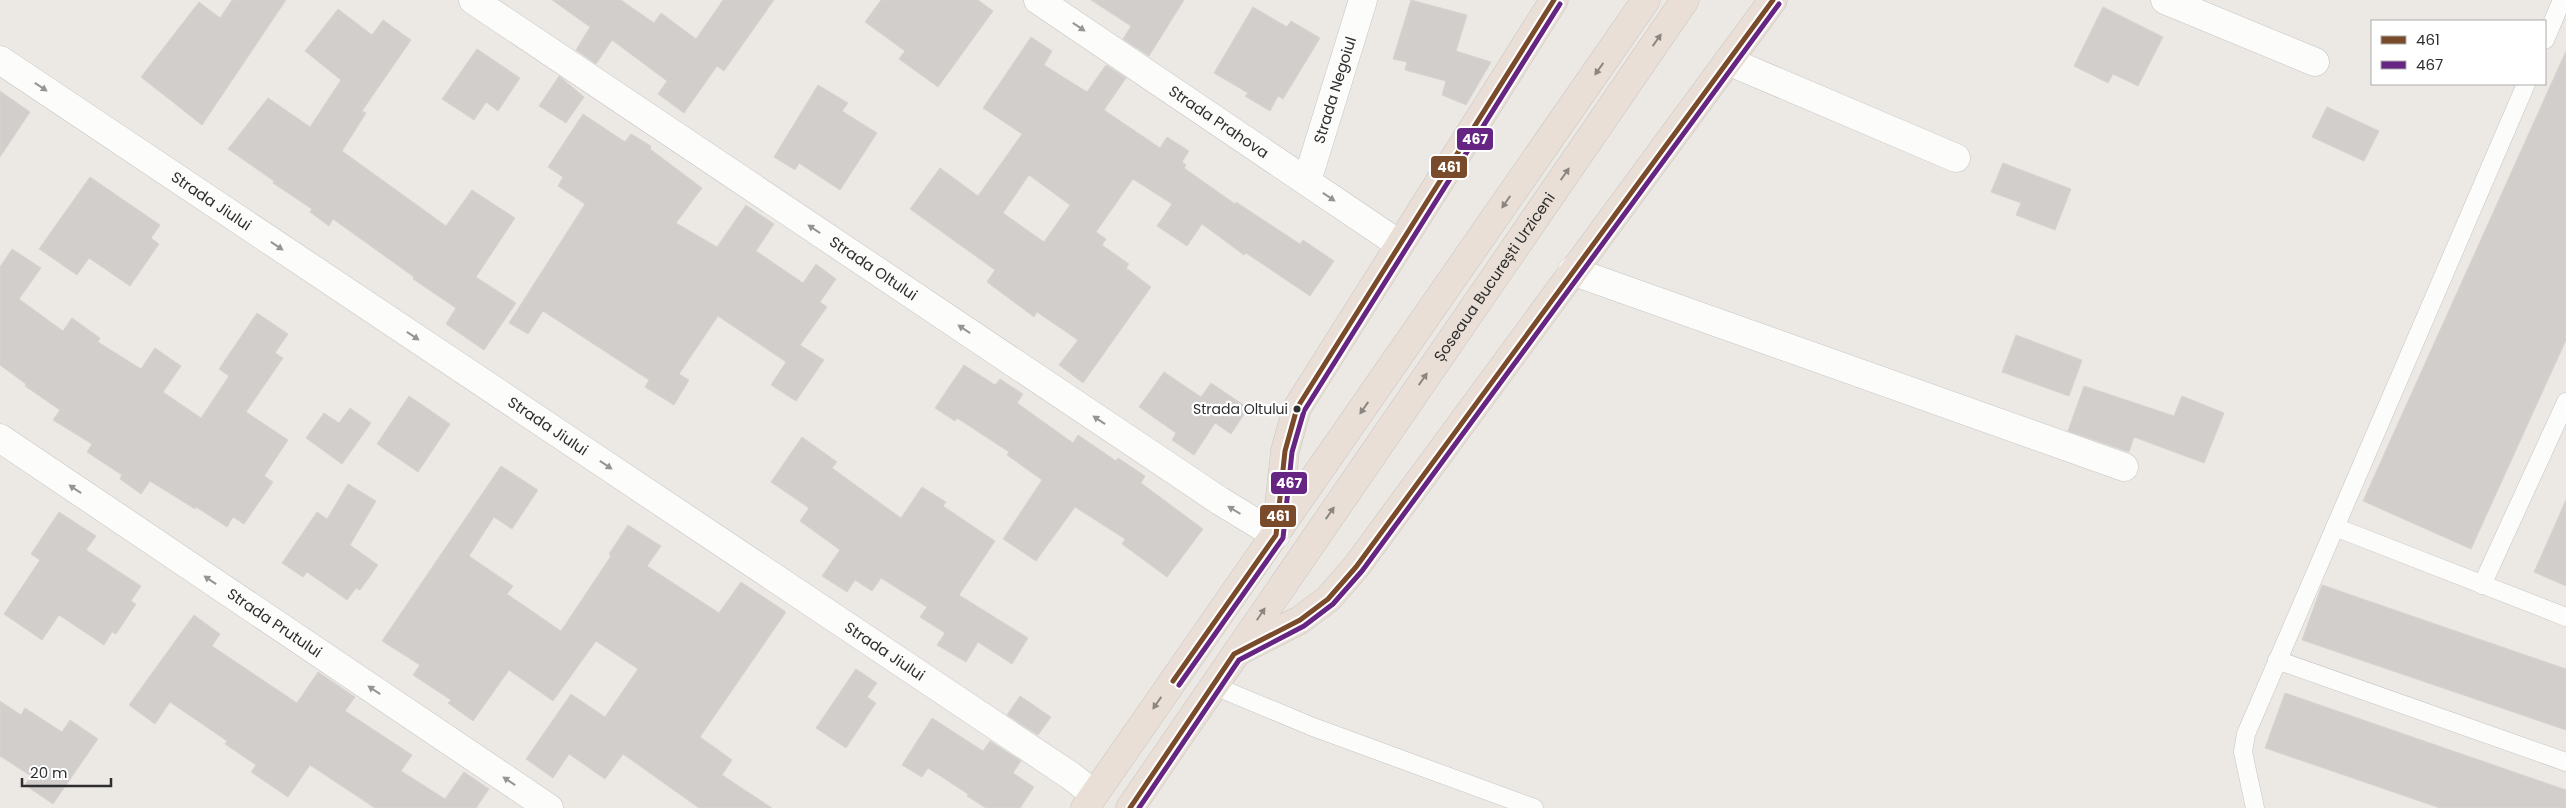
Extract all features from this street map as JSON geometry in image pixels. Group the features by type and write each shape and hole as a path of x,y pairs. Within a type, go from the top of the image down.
{"highway":[{"path":"1276,535 1285,451 1297,408 1554,0"},
{"path":"1090,801 1646,0"},
{"name":"Șoseaua București Urziceni","path":"1130,808 1212,685 1685,0"},
{"path":"1234,654 1300,620 1328,599 1356,567 1772,0"}],"street":[{"name":"Strada Oltului","path":"473,0 1220,501 1276,535"},
{"name":"Strada Prahova","path":"1038,0 1399,244"},
{"name":"Strada Negoiul","path":"1307,181 1363,0"},
{"path":"2166,0 2315,62"},
{"name":"Strada Jiului","path":"0,60 1071,776 1090,801"},
{"path":"1728,61 1956,158"},
{"path":"1572,271 2124,466"},
{"name":"Strada Prutului","path":"0,438 549,808"}],"lane":[{"path":"2546,38 2562,0"},
{"path":"2255,808 2243,752 2246,734 2526,85"},
{"path":"2482,584 2566,402"},
{"path":"2335,527 2566,617"},
{"path":"2277,660 2566,762"},
{"path":"1212,685 1313,727 1534,808"}],"building":[{"path":"232,0 286,0 202,125 141,77 199,2 220,18"},
{"path":"552,0 621,0 654,23 661,13 696,39 723,0 774,0 724,71 717,66 684,113 658,94 667,81 612,40 596,64 576,50 590,27"},
{"path":"881,0 978,0 993,11 938,87 899,59 905,51 865,22"},
{"path":"1091,0 1184,0 1149,56 1123,39 1131,26"},
{"path":"1411,0 1467,15 1456,51 1491,62 1466,105 1442,95 1446,81 1405,70 1407,62 1393,59"},
{"path":"1253,7 1287,27 1291,21 1320,38 1283,99 1278,96 1270,111 1245,96 1248,93 1214,73"},
{"path":"2103,7 2163,37 2138,86 2113,74 2108,83 2074,66"},
{"path":"338,9 372,35 383,20 411,40 362,111 366,113 342,151 446,226 472,190 515,218 476,277 516,303 484,350 446,324 456,308 413,279 414,277 333,219 329,226 310,212 312,209 273,183 274,181 228,149 268,98 310,127 341,80 305,51"},
{"path":"1031,37 1052,51 1044,65 1087,92 1106,65 1126,78 1104,110 1160,148 1167,137 1189,151 1182,162 1186,165 1184,168 1235,204 1236,202 1300,244 1303,240 1334,261 1310,296 1246,253 1244,255 1202,224 1187,246 1157,226 1172,204 1133,179 1096,232 1106,239 1102,245 1129,264 1126,268 1151,287 1083,383 1059,365 1078,340 1037,312 1034,317 987,282 995,270 910,209 940,168 978,196 1022,134 983,108","holes":["1029,175 1070,205 1044,242 1003,213"]},
{"path":"477,49 520,78 498,111 486,102 474,120 442,99"},
{"path":"2566,51 2566,340 2471,549 2363,501"},
{"path":"559,76 584,97 566,123 539,106"},
{"path":"818,85 848,103 842,111 877,133 840,190 799,163 795,170 774,157"},
{"path":"0,91 30,112 0,157"},
{"path":"2327,107 2379,131 2364,161 2312,137"},
{"path":"583,114 625,142 631,134 651,146 650,149 702,188 676,223 717,247 746,205 774,224 756,251 803,283 816,264 836,279 820,302 827,307 800,345 824,360 796,401 771,385 786,362 718,316 679,374 689,380 674,405 645,387 649,380 543,311 528,334 509,323 585,204 558,186 563,177 548,167"},
{"path":"2003,163 2071,189 2055,230 2016,215 2021,203 1991,192"},
{"path":"90,177 160,225 151,238 159,244 130,286 89,258 77,275 39,249"},
{"path":"12,249 41,268 19,299 63,331 72,318 100,338 98,342 141,369 155,348 181,366 163,392 201,418 229,376 219,369 257,313 288,334 275,353 283,358 246,412 288,440 264,476 273,482 244,524 233,517 227,527 150,481 141,494 120,479 122,475 87,452 92,444 53,420 60,410 25,386 26,384 0,365 0,267"},
{"path":"2016,335 2082,360 2069,396 2002,372"},
{"path":"964,365 995,385 1000,379 1023,394 1017,403 1073,443 1078,435 1116,461 1118,458 1145,476 1141,483 1203,529 1167,577 1122,544 1125,539 1075,507 1036,561 1003,539 1042,480 1007,455 1009,452 957,418 955,421 935,408"},
{"path":"1164,372 1201,397 1211,383 1248,408 1231,434 1215,423 1194,455 1172,440 1176,433 1139,407"},
{"path":"2084,386 2174,416 2182,396 2224,413 2204,463 2134,437 2129,452 2068,431"},
{"path":"409,396 450,424 418,472 377,444"},
{"path":"350,408 371,423 342,464 306,438 324,413 339,423"},
{"path":"802,437 837,462 832,468 901,518 922,487 946,502 943,506 995,541 959,595 1028,638 1012,664 978,642 966,662 937,645 945,633 920,617 927,607 881,578 872,591 855,580 847,592 822,576 840,550 800,521 809,508 771,482"},
{"path":"501,466 538,490 512,529 494,517 469,556 513,586 507,594 561,631 611,556 609,554 628,525 661,546 647,566 719,613 741,582 786,612 700,737 732,760 722,775 772,808 699,808 623,754 605,779 569,754 553,778 526,759 571,694 605,717 638,669 596,641 553,701 509,670 473,721 448,703 451,700 413,675 420,665 382,641"},
{"path":"348,484 376,501 350,545 378,565 360,590 356,588 347,600 307,572 303,577 282,563 317,512 327,519"},
{"path":"2566,500 2566,586 2534,572"},
{"path":"59,512 96,536 86,550 141,586 131,601 136,604 116,634 112,632 104,645 59,615 42,640 4,614 40,560 31,554"},
{"path":"2322,585 2566,669 2566,730 2302,640"},
{"path":"194,615 220,634 212,646 297,703 318,672 355,697 345,711 412,755 401,771 445,799 464,772 489,789 476,808 375,808 310,765 288,797 251,772 256,765 225,744 227,741 170,702 155,724 129,705"},
{"path":"856,669 877,683 867,697 876,703 846,748 816,728"},
{"path":"2285,693 2566,790 2566,808 2440,808 2265,748"},
{"path":"1020,696 1051,717 1038,735 1007,715"},
{"path":"0,701 21,715 25,708 62,732 70,720 98,739 53,804 25,785 31,776 0,756"},
{"path":"932,718 983,751 990,741 1021,761 1013,773 1034,787 1020,808 986,808 928,768 922,777 902,765"}],"transit line":[{"name":"461","path":"1173,681 1276,535 1285,451 1297,408 1554,0"},
{"name":"461","path":"1130,808 1234,654 1300,620 1328,599 1356,567 1773,0"},
{"name":"467","path":"1179,685 1283,538 1292,452 1304,411 1560,4"},
{"name":"467","path":"1139,808 1239,660 1304,626 1333,604 1362,571 1779,4"}],"place":[{"name":"Strada Oltului","path":"1297,409"}]}
